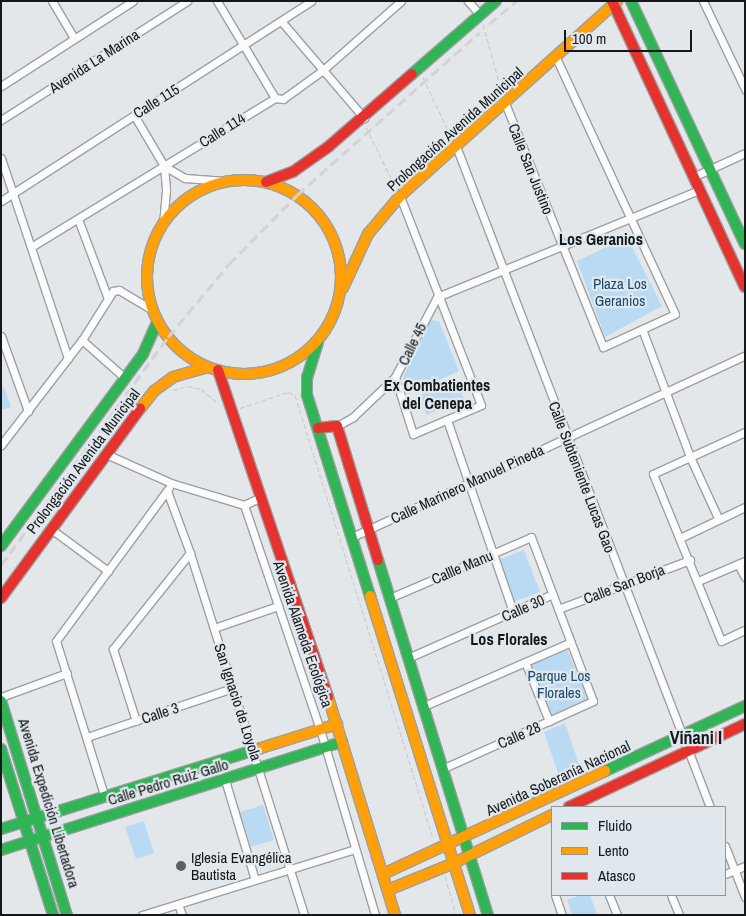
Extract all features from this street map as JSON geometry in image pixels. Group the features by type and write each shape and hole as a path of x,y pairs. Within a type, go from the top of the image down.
{"street":[{"path":"52,1 74,38"},
{"name":"Avenida La Marina","path":"1,86 133,1"},
{"name":"Avenida La Marina","path":"1,120 187,1"},
{"path":"217,1 275,98"},
{"name":"Calle 115","path":"1,201 311,1"},
{"name":"Calle 114","path":"31,247 275,98 283,99 323,70 401,1"},
{"path":"468,1 480,15"},
{"name":"Prolongación Avenida Municipal","path":"265,182 300,167 364,118 496,1"},
{"path":"631,1 745,244"},
{"path":"703,1 745,89"},
{"path":"614,3 745,288"},
{"name":"Prolongación Avenida Municipal","path":"339,298 340,264 335,242 324,222 301,198 265,182 226,181 190,196 162,224 153,245 148,267 148,289 158,322 179,348 207,366 218,370 246,374 274,370 294,360 320,338 332,319 339,298 368,234 400,196 556,58 614,3"},
{"path":"281,21 364,118"},
{"path":"556,58 675,314 642,329 667,391 690,457 719,520"},
{"name":"Calle San Justino","path":"504,103 602,347 642,329"},
{"path":"134,115 164,166 166,190 162,224"},
{"name":"Calle Subteniente Lucas Gao","path":"456,146 710,806"},
{"path":"693,177 745,153"},
{"path":"1,158 68,358"},
{"path":"164,166 185,178 226,181"},
{"path":"437,296 699,190"},
{"path":"395,377 413,434 481,405 437,296 400,196"},
{"path":"78,219 108,299"},
{"path":"1,445 82,340 113,292 120,290 154,311"},
{"name":"Calle 45","path":"337,426 366,406 395,377 437,296"},
{"name":"Prolongación Avenida Municipal","path":"1,546 143,354 158,322"},
{"path":"1,336 28,411"},
{"path":"320,338 307,377 307,395 470,915"},
{"path":"82,340 124,378"},
{"name":"Calle Marinero Manuel Pineda","path":"352,536 745,355"},
{"name":"Prolongación Avenida Municipal","path":"1,598 159,385 173,377 207,366"},
{"name":"Avenida Alameda Ecológica","path":"218,370 337,724 395,915"},
{"path":"447,420 467,484 513,612"},
{"path":"318,428 337,426 371,528 488,915"},
{"path":"745,432 653,474 690,560 721,641 745,630"},
{"path":"106,454 171,484 244,505 261,497"},
{"path":"106,798 56,641 171,484"},
{"name":"San Ignacio de Loyola","path":"167,491 190,553 304,915"},
{"name":"Avenida Alameda Ecológica","path":"244,505 320,729 375,915"},
{"path":"680,538 745,507"},
{"path":"51,529 108,571"},
{"name":"Callle Manu","path":"392,597 531,537 553,594"},
{"path":"136,721 113,649 190,553"},
{"name":"Calle San Borja","path":"558,609 690,560"},
{"path":"698,581 742,563 745,577"},
{"path":"424,706 571,642 553,594"},
{"name":"Calle 30","path":"410,657 553,594"},
{"path":"214,628 278,606"},
{"name":"Calle 28","path":"444,768 593,701 571,642"},
{"path":"525,662 549,721"},
{"path":"1,697 67,673"},
{"name":"Calle 3","path":"87,737 233,688"},
{"name":"Avenida Expedición Libertadora","path":"1,701 67,915"},
{"name":"Avenida Soberanía Nacional","path":"383,874 465,838 745,706"},
{"name":"Calle Pedro Ruiz Gallo","path":"1,829 106,798 337,724"},
{"name":"Avenida Soberanía Nacional","path":"571,806 745,724"},
{"name":"Calle Pedro Ruiz Gallo","path":"1,850 325,749 342,742"},
{"name":"Avenida Expedición Libertadora","path":"1,749 53,915"},
{"path":"225,780 255,880"},
{"path":"567,790 571,806"},
{"name":"Avenida Soberanía Nacional","path":"388,890 454,863 551,815"},
{"path":"142,915 355,849"},
{"path":"726,849 745,897"},
{"path":"726,874 745,866"},
{"path":"556,896 562,915"},
{"path":"609,896 616,915"},
{"path":"671,896 679,915"},
{"path":"178,904 182,915"}],"path":[{"path":"480,15 504,103"},
{"path":"419,70 456,146"},
{"path":"364,118 367,132 400,196"},
{"path":"166,394 180,387 194,387 208,392 220,406"},
{"path":"232,410 288,392 295,395 436,850"},
{"path":"442,868 456,915"}],"green space":[{"name":"Plaza Los Geranios","path":"627,237 662,306 605,337 577,261"},
{"path":"431,320 439,321 459,371 408,394 403,377"},
{"path":"455,379 464,398 427,415 418,396"},
{"path":"4,387 11,407 1,410 1,388"},
{"path":"524,550 540,592 513,602 498,560"},
{"name":"Parque Los Florales","path":"563,650 568,651 587,698 586,703 549,717 530,666"},
{"path":"565,723 581,770 561,781 544,732"},
{"path":"263,805 274,840 251,847 240,812"},
{"path":"144,821 154,853 136,859 125,827"},
{"path":"578,896 590,896 597,915 572,915 567,900"}],"railway":[{"path":"489,24 516,1"},
{"path":"1,565 168,337 229,264 297,195 479,33"}],"traffic: fast":[{"path":"412,74 496,1"},
{"path":"631,1 745,244"},
{"path":"1,546 143,354 158,321"},
{"path":"318,342 307,377 307,395 370,596"},
{"path":"378,560 488,915"},
{"path":"1,701 67,915"},
{"path":"605,771 745,706"},
{"path":"1,850 342,742"},
{"path":"1,829 261,748"},
{"path":"1,749 53,915"}],"traffic: slow":[{"path":"343,288 368,234 400,196 617,1"},
{"path":"244,180 263,182 281,187 298,196 313,208 325,223 334,240 339,258 341,277 339,296 334,314 325,331 313,346 298,358 281,367 263,372 244,374 225,372 207,367 190,358 175,346 163,331 154,314 149,296 147,277 149,258 154,240 163,223 175,208 190,196 207,187 225,182 244,180"},
{"path":"140,409 154,391 173,377 207,367"},
{"path":"370,596 470,915"},
{"path":"328,697 395,915"},
{"path":"261,748 337,724"},
{"path":"383,874 605,771"},
{"path":"388,890 454,863 551,815"}],"traffic: jam":[{"path":"612,1 745,287"},
{"path":"266,182 294,171 328,147 412,74"},
{"path":"218,370 328,697"},
{"path":"1,598 140,409"},
{"path":"318,428 337,426 378,560"},
{"path":"571,806 745,724"}],"place":[{"name":"Iglesia Evangélica Bautista","path":"181,866"}],"district":[{"name":"Los Geranios","path":"601,239"},
{"name":"Ex Combatientes del Cenepa","path":"437,394"},
{"name":"Los Florales","path":"509,639"},
{"name":"Viñani I","path":"696,738"}]}
